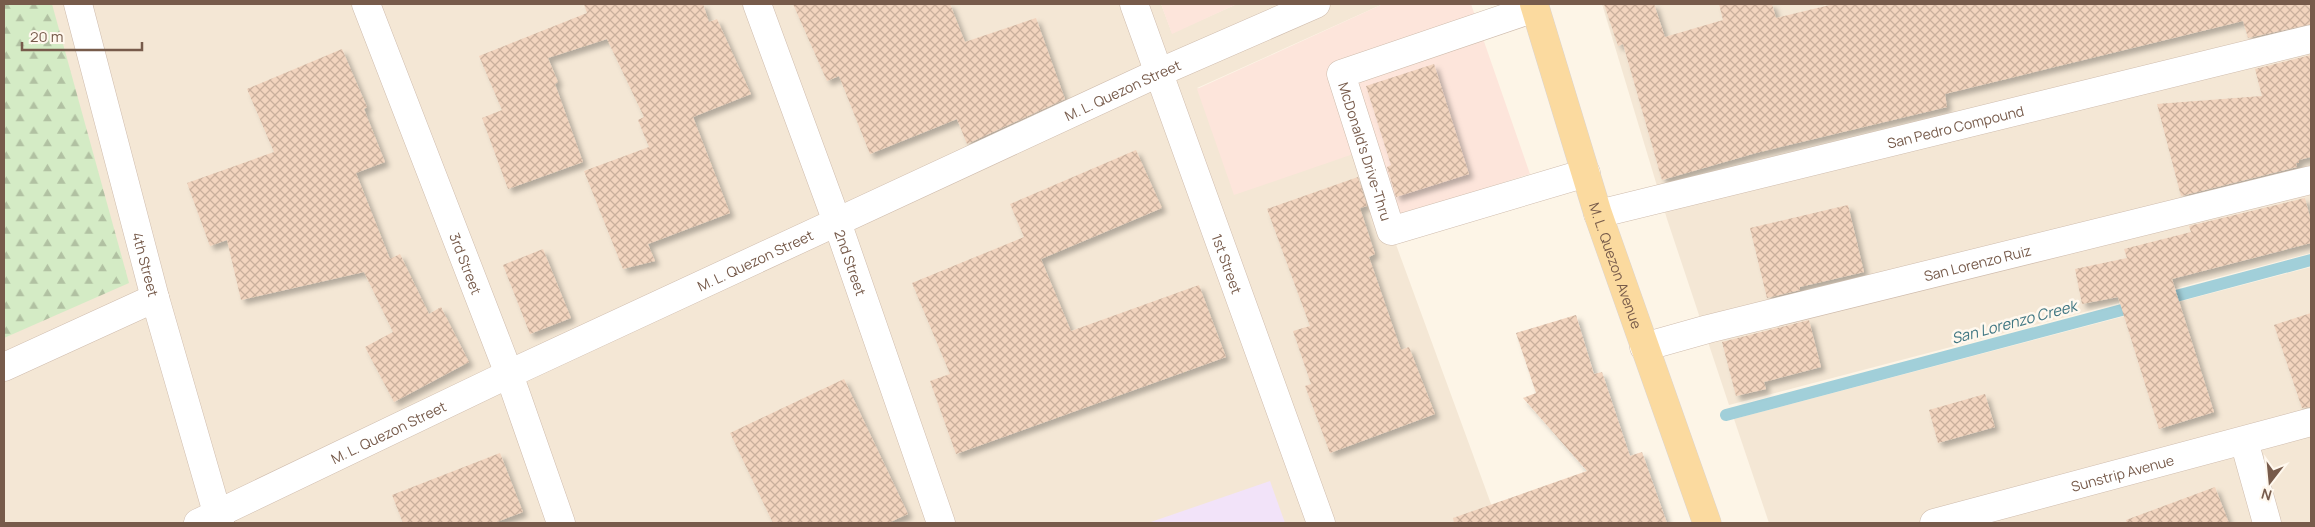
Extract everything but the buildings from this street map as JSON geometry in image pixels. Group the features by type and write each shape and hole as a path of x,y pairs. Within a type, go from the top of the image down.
{"main road":[{"name":"M. L. Quezon Avenue","path":"1534,6 1598,214 1707,523"}],"street":[{"name":"4th Street","path":"78,4 212,520"},
{"name":"3rd Street","path":"366,4 509,374 561,523"},
{"name":"2nd Street","path":"757,4 837,222 941,523"},
{"name":"1st Street","path":"1134,4 1321,523"},
{"name":"M. L. Quezon Street","path":"212,520 509,374 1158,73 1316,4"},
{"name":"McDonald's Drive-Thru","path":"1534,6 1342,74 1391,231 1586,173"},
{"name":"San Pedro Compound","path":"1598,214 2311,39"},
{"name":"San Lorenzo Ruiz","path":"1644,347 1708,329 2311,180"},
{"path":"4,367 154,298"},
{"name":"Sunstrip Avenue","path":"1934,523 2311,422"},
{"path":"2244,440 2267,523"}],"shaded area":[{"path":"4,4 1161,4 1172,33 1237,4 1383,4 1197,88 1365,150 1387,220 1498,523 4,523"},
{"path":"1161,4 1237,4 1172,34"},
{"path":"1383,4 1471,4 1530,174 1387,220 1365,150 1234,195 1197,89"},
{"path":"1602,4 2311,4 2311,253 1729,405 1667,219"},
{"path":"2311,267 2311,523 1769,523 1734,419"},
{"path":"1270,481 1285,523 1148,523"}],"green space":[{"path":"4,4 52,4 129,283 4,338"}],"waterway":[{"name":"San Lorenzo Creek","path":"2161,300 2311,260"},
{"name":"San Lorenzo Creek","path":"1726,415 2137,306"}]}
